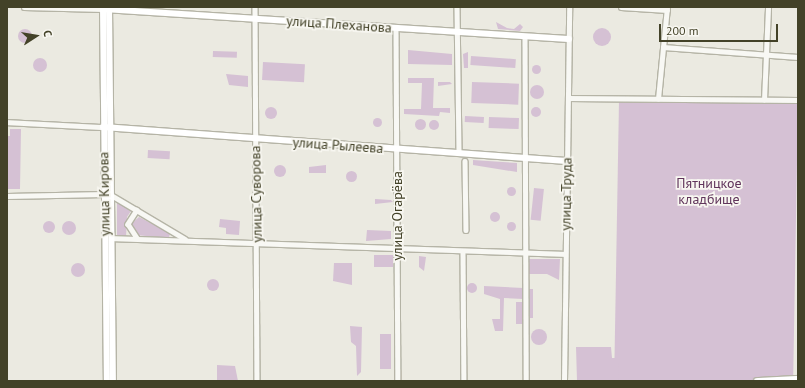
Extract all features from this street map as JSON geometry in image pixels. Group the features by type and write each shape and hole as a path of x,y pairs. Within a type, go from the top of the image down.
{"main road":[{"name":"улица Плеханова","path":"106,8 569,39"},
{"name":"улица Кирова","path":"106,8 107,381"},
{"name":"улица Рылеева","path":"107,128 567,161"},
{"name":"улица Кирова","path":"107,194 111,238 113,381"},
{"path":"757,381 798,379"}],"street":[{"name":"улица Плеханова","path":"24,7 106,8"},
{"name":"улица Суворова","path":"255,7 257,381"},
{"path":"458,7 459,153"},
{"name":"улица Труда","path":"564,381 569,7"},
{"path":"621,7 667,8 658,99"},
{"path":"764,100 768,7"},
{"name":"улица Огарёва","path":"396,28 398,381"},
{"path":"525,37 526,381"},
{"path":"663,47 798,57"},
{"path":"568,98 798,100"},
{"name":"улица Рылеева","path":"7,122 107,128"},
{"path":"465,161 466,230"},
{"path":"7,196 107,194 187,240"},
{"path":"137,210 128,224 137,239"},
{"path":"111,238 565,254"},
{"path":"463,251 464,381"}],"green space":[{"path":"496,22 507,28 514,29 520,24 523,27 520,31 498,29"},
{"path":"598,28 606,28 611,33 609,44 606,46 598,46 593,41 593,33"},
{"path":"25,29 30,31 32,36 30,41 25,43 20,41 18,36 20,31"},
{"path":"408,50 452,54 452,65 408,64"},
{"path":"213,51 237,52 237,58 213,57"},
{"path":"468,52 468,68 464,68 463,54"},
{"path":"471,56 516,59 515,68 470,65"},
{"path":"37,58 43,58 47,62 47,68 43,72 37,72 33,68 33,62"},
{"path":"263,62 305,64 304,82 262,80"},
{"path":"536,64 541,69 536,74 531,69"},
{"path":"226,74 248,76 248,87 229,85"},
{"path":"408,78 434,78 433,108 450,108 450,113 440,112 439,116 404,114 404,109 421,109 422,83 408,83"},
{"path":"438,82 450,82 452,84 438,86"},
{"path":"472,82 519,84 518,105 471,103"},
{"path":"534,85 540,85 544,89 544,95 540,99 534,99 530,95 530,89"},
{"name":"Пятницкое кладбище","path":"619,101 798,104 793,381 614,381"},
{"path":"269,107 273,107 277,113 273,119 269,119 265,115 265,111"},
{"path":"534,107 538,107 540,108 540,116 534,117 531,114 531,110"},
{"path":"465,116 484,117 484,123 465,122"},
{"path":"489,117 519,118 519,129 489,128"},
{"path":"375,118 379,118 381,122 379,126 375,126 373,124 373,120"},
{"path":"418,119 422,119 424,120 424,128 418,129 415,126 415,122"},
{"path":"434,120 439,125 434,130 429,125"},
{"path":"10,129 21,129 20,189 7,189 7,136 10,136"},
{"path":"148,150 170,151 170,159 148,158"},
{"path":"473,160 517,163 517,172 473,165"},
{"path":"282,165 285,166 285,176 278,177 275,176 274,169 275,166"},
{"path":"326,165 326,173 309,173 309,167"},
{"path":"351,170 355,172 357,176 355,180 351,182 347,180 345,176 347,172"},
{"path":"511,186 516,191 511,196 506,191"},
{"path":"534,188 544,189 541,221 531,220"},
{"path":"375,199 391,200 393,202 375,204"},
{"path":"117,202 131,211 127,217 126,237 117,237"},
{"path":"493,212 497,212 500,217 497,222 493,222 490,219 490,215"},
{"path":"139,217 170,233 169,238 135,235 131,224"},
{"path":"220,219 240,221 239,235 226,234 226,228 219,227"},
{"path":"47,221 51,221 55,227 51,233 47,233 43,229 43,225"},
{"path":"66,221 72,221 76,225 76,231 72,235 66,235 62,231 62,225"},
{"path":"511,221 516,226 511,231 506,226"},
{"path":"367,230 391,231 391,239 366,241"},
{"path":"374,255 393,255 393,267 374,267"},
{"path":"419,256 426,257 424,271 419,267"},
{"path":"527,259 560,259 559,280 547,274 526,274"},
{"path":"78,263 83,265 85,270 83,275 78,277 73,275 71,270 73,265"},
{"path":"334,263 352,263 352,285 333,281"},
{"path":"211,279 215,279 219,285 215,291 211,291 207,287 207,283"},
{"path":"472,283 477,288 472,293 467,288"},
{"path":"484,286 523,288 523,299 504,298 503,331 495,331 492,319 500,319 500,299 484,294"},
{"path":"527,289 533,289 533,318 530,318"},
{"path":"516,302 523,302 523,324 516,324"},
{"path":"350,326 362,327 361,372 357,376 356,346 351,342"},
{"path":"536,329 542,329 547,334 545,343 542,345 536,345 531,340 531,334"},
{"path":"380,334 391,334 391,369 380,369"},
{"path":"576,347 611,347 612,358 618,358 619,381 577,381"},
{"path":"217,365 235,366 238,381 217,381"}]}
